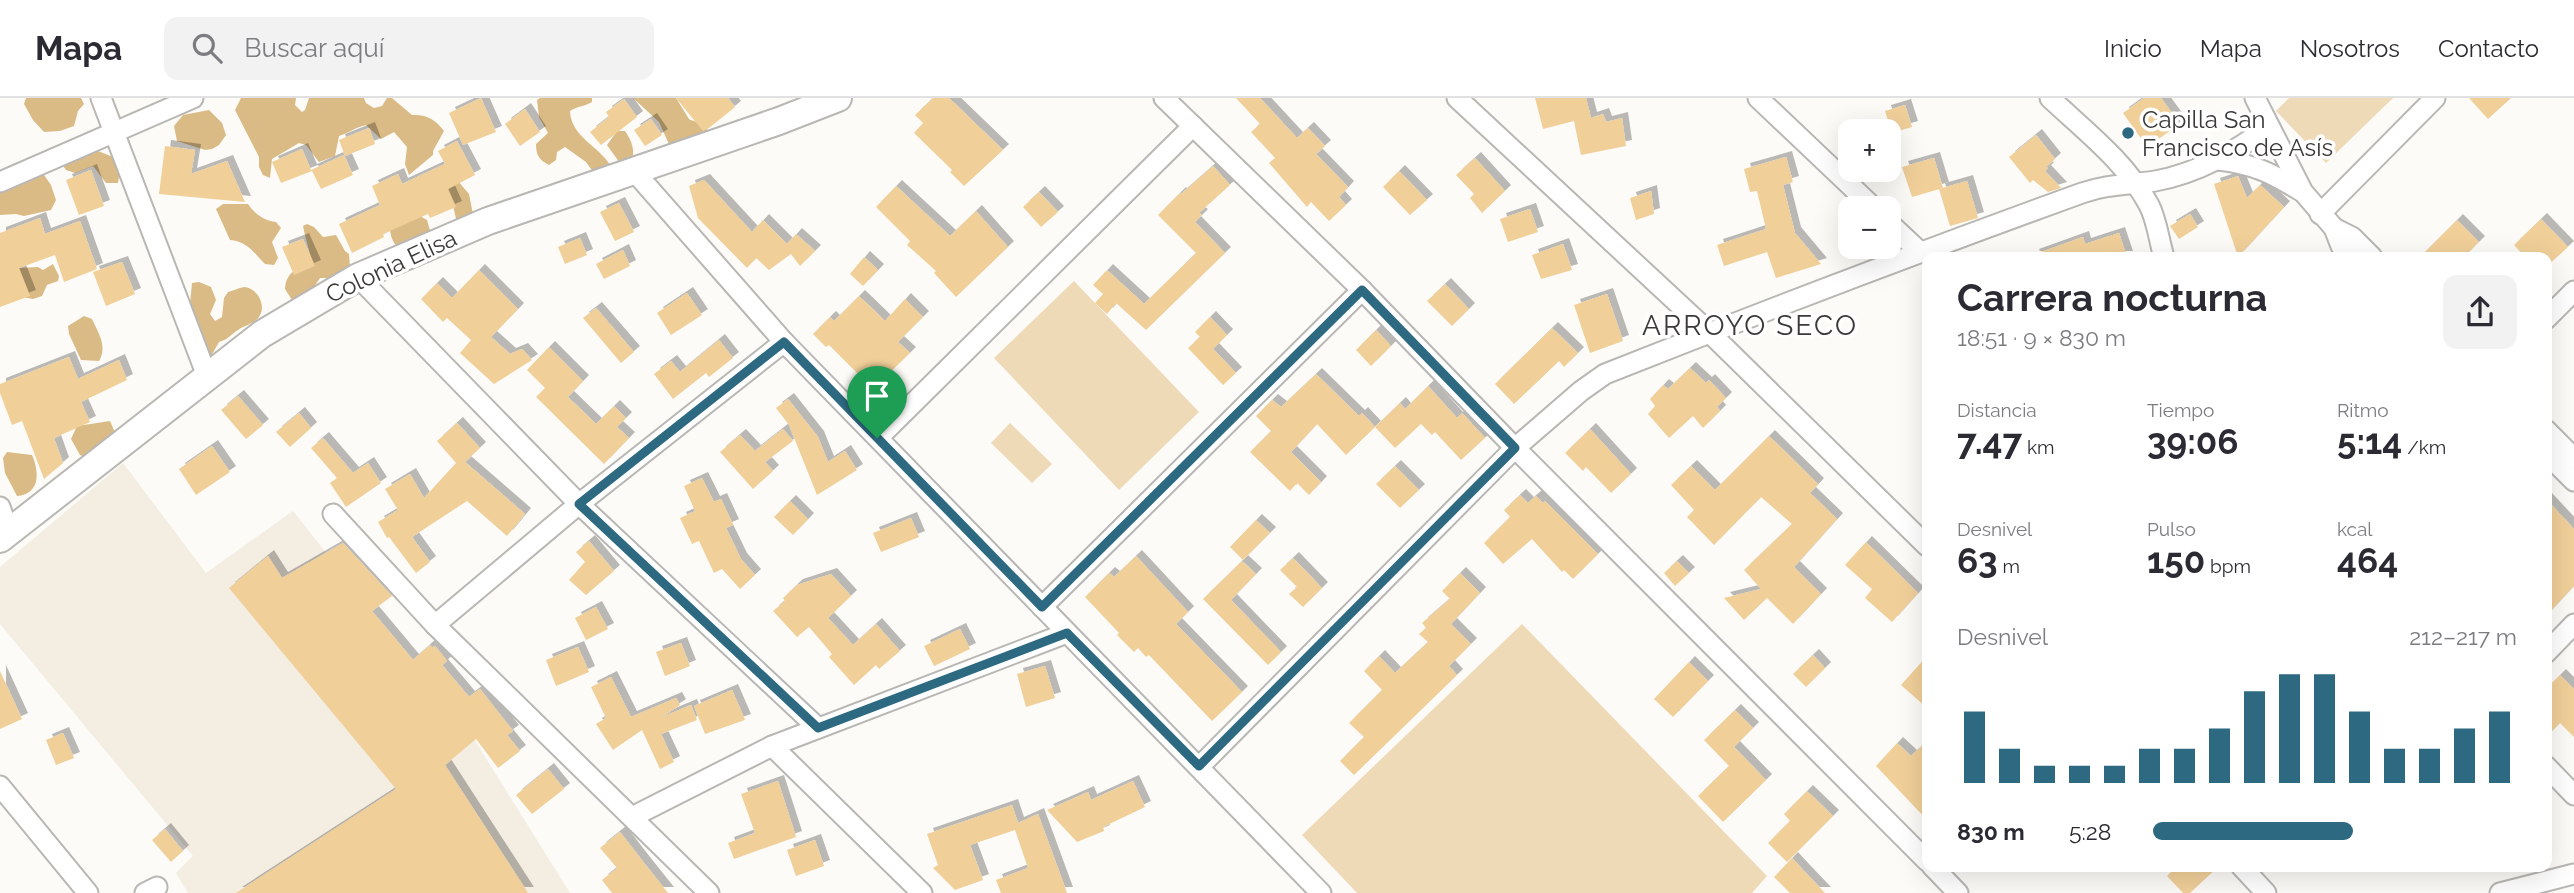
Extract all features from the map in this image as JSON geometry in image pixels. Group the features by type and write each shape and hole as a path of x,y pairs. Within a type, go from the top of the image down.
{"street":[{"path":"101,98 207,376"},
{"path":"0,181 193,98"},
{"name":"Colonia Elisa","path":"3,526 262,334 358,277 488,221 779,121 838,98"},
{"path":"1164,98 1362,290 1515,448 1922,856"},
{"path":"1457,98 1710,333 1922,540"},
{"path":"1758,98 1861,196"},
{"path":"2050,98 2112,156 2134,183 2151,208 2163,252"},
{"path":"2255,98 2303,192 2334,228 2352,237 2367,252"},
{"path":"2320,214 2435,98"},
{"path":"877,438 1193,126"},
{"path":"1199,766 1515,448 1581,391 1605,374 1920,252 2103,186 2157,180 2218,160 2247,144 2269,126"},
{"path":"2218,160 2239,162 2267,171 2303,192"},
{"path":"633,170 784,342 1321,893"},
{"path":"2334,228 2341,246 2347,252"},
{"path":"1901,234 1920,252"},
{"path":"358,277 579,504 818,728"},
{"path":"1042,607 1362,290"},
{"path":"2552,313 2574,291"},
{"path":"435,625 579,504 784,342"},
{"path":"2552,436 2574,458"},
{"path":"2552,459 2574,481"},
{"path":"333,514 435,625 709,893"},
{"path":"2552,647 2574,624"},
{"path":"632,817 772,746 1067,633"},
{"path":"772,746 922,893"},
{"path":"2552,772 2574,795"},
{"path":"0,786 88,893"},
{"path":"1938,872 1958,893"},
{"path":"2247,872 2266,893"},
{"path":"2500,893 2574,874"}],"shaded area":[{"path":"26,98 81,98 84,104 78,111 74,126 60,131 44,132 24,104"},
{"path":"241,98 296,98 295,105 302,112 309,98 364,98 366,103 374,108 382,106 387,98 392,98 412,115 431,118 444,131 433,155 409,175 405,164 407,147 394,132 381,139 366,125 339,136 335,156 319,162 306,145 299,143 272,159 270,178 263,175 259,167 259,157 235,110"},
{"path":"592,98 592,102 570,111 572,120 580,135 610,165 596,176 586,162 565,147 557,152 556,160 549,165 540,159 536,144 548,133 539,117 537,100"},
{"path":"633,98 676,98 689,119 703,125 708,132 672,151 659,122"},
{"path":"2289,98 2393,98 2326,163 2276,111"},
{"path":"209,110 222,123 226,135 219,145 205,150 177,141 174,126 183,115"},
{"path":"617,131 625,131 633,151 631,163 622,166 607,145"},
{"path":"93,149 118,159 118,183 106,183 93,166 75,173 66,170 61,163"},
{"path":"42,172 51,185 56,200 51,210 24,216 0,215 0,185"},
{"path":"458,181 469,194 474,219 457,223 451,197 445,189"},
{"path":"223,204 248,204 260,216 276,222 281,228 272,242 278,258 274,265 265,264 246,245 230,240 216,209"},
{"path":"413,212 427,220 432,237 401,251 392,238 389,222"},
{"path":"307,224 323,237 336,235 349,254 350,268 332,278 320,278 308,296 292,300 285,289 288,278 297,269 312,262 303,226"},
{"path":"53,264 59,276 58,281 47,285 42,296 33,299 22,297 19,268 38,267 43,270"},
{"path":"1074,281 1199,412 1119,490 994,358"},
{"path":"199,282 211,287 216,300 210,314 215,321 222,317 224,298 228,292 243,287 249,288 256,293 262,305 257,319 219,342 210,358 189,314 192,283"},
{"path":"84,316 92,319 101,340 103,350 99,361 81,360 69,334 68,326"},
{"path":"110,421 117,437 88,458 80,455 71,439 77,426"},
{"path":"1010,423 1052,464 1032,483 991,443"},
{"path":"7,452 32,455 36,481 25,494 17,496 5,473 3,458"},
{"path":"123,463 206,573 293,511 474,739 570,893 188,893 176,873 193,856 0,624 0,567"},
{"path":"1522,624 1767,876 1752,893 1357,893 1302,835"}],"building":[{"path":"481,98 496,132 463,145 449,113"},
{"path":"676,98 728,98 735,107 703,131"},
{"path":"933,98 949,98 1003,150 964,186 950,172 952,170 914,133 923,123 915,115"},
{"path":"1236,98 1260,98 1297,138 1308,128 1325,146 1316,154 1348,187 1339,197 1346,205 1329,221 1311,202 1307,207 1269,163 1275,158 1251,132 1260,124"},
{"path":"1535,98 1586,98 1591,118 1603,114 1606,122 1622,118 1626,146 1581,155 1574,121 1543,129"},
{"path":"2144,98 2161,98 2180,124 2147,147 2123,113"},
{"path":"2469,98 2511,98 2488,119"},
{"path":"624,99 637,117 601,145 590,132 609,117 606,112"},
{"path":"1905,105 1912,127 1901,130 1901,119 1888,119 1885,111"},
{"path":"525,109 540,132 520,146 505,124"},
{"path":"651,119 662,135 645,146 634,130"},
{"path":"369,128 375,144 345,156 339,140"},
{"path":"2036,135 2055,159 2045,171 2061,188 2048,192 2033,180 2030,183 2009,157"},
{"path":"457,141 475,175 448,189 456,207 430,218 428,214 383,234 384,237 352,253 339,224 380,205 372,186 398,174 402,184 445,164 438,151"},
{"path":"165,146 195,150 191,174 227,161 245,202 159,194"},
{"path":"302,149 311,170 344,155 353,175 321,189 312,171 281,183 272,162"},
{"path":"1786,157 1793,182 1783,185 1795,233 1821,264 1776,278 1767,252 1724,266 1717,245 1766,229 1757,191 1750,192 1744,169"},
{"path":"1475,158 1505,191 1482,213 1470,198 1474,194 1456,175"},
{"path":"1934,158 1943,188 1912,197 1902,167"},
{"path":"1213,166 1230,185 1199,213 1202,215 1195,222 1225,253 1146,330 1116,303 1107,314 1095,303 1103,294 1093,285 1107,270 1144,304 1196,253 1158,215"},
{"path":"91,170 104,206 79,215 66,180"},
{"path":"1399,171 1427,200 1410,215 1383,187"},
{"path":"2238,176 2247,198 2260,185 2284,207 2243,252 2236,252 2214,184"},
{"path":"704,180 752,232 763,220 787,244 796,234 815,251 800,266 791,254 769,270 756,258 747,268 698,218 689,186"},
{"path":"1967,181 1978,218 1950,226 1939,189"},
{"path":"896,186 950,236 976,211 1008,247 956,297 934,273 936,271 907,245 910,241 876,207"},
{"path":"1651,191 1654,214 1636,220 1630,198"},
{"path":"1039,192 1058,212 1041,227 1023,207"},
{"path":"619,203 634,232 615,241 600,212"},
{"path":"1530,209 1538,232 1508,242 1500,219"},
{"path":"2190,214 2198,227 2179,239 2170,226"},
{"path":"40,218 45,234 80,221 97,269 64,282 55,255 19,268 30,296 0,307 0,233"},
{"path":"2541,219 2568,247 2552,262 2552,252 2520,252 2514,245"},
{"path":"2457,220 2479,242 2469,252 2425,252"},
{"path":"2119,233 2125,252 2041,252 2083,237 2085,244"},
{"path":"580,238 587,255 565,264 558,247"},
{"path":"303,239 315,266 294,275 282,247"},
{"path":"1563,244 1572,270 1541,279 1532,255"},
{"path":"623,250 630,266 604,279 596,264"},
{"path":"864,257 878,270 863,286 850,274"},
{"path":"122,262 135,294 106,306 93,272"},
{"path":"479,270 518,309 491,337 510,354 522,349 532,360 494,384 460,353 471,340 447,318 443,322 421,299 437,283 452,298"},
{"path":"1445,284 1469,309 1452,326 1427,301"},
{"path":"687,293 702,315 671,335 657,313"},
{"path":"1607,294 1623,341 1590,353 1574,305"},
{"path":"859,296 885,321 905,299 923,317 898,342 910,353 882,380 873,371 864,380 829,345 826,347 813,334 830,317 834,321"},
{"path":"596,308 634,352 621,363 583,318"},
{"path":"1210,317 1227,335 1213,349 1236,373 1223,385 1188,348 1200,337 1195,332"},
{"path":"1552,328 1578,353 1564,367 1559,361 1514,404 1495,384"},
{"path":"1376,330 1391,346 1371,366 1356,350"},
{"path":"719,340 733,358 709,377 706,373 673,399 654,374 671,361 680,372"},
{"path":"549,347 583,381 568,397 596,424 614,406 626,418 617,427 629,438 604,464 536,397 545,388 527,370"},
{"path":"69,357 78,379 119,360 127,380 81,402 90,422 54,438 63,463 44,479 22,421 12,425 0,393 0,384"},
{"path":"1690,368 1706,383 1709,380 1726,398 1717,407 1720,411 1703,428 1693,416 1669,438 1648,414 1655,406 1650,399 1663,385 1668,389"},
{"path":"1316,374 1359,416 1362,413 1375,427 1346,455 1317,424 1291,452 1321,482 1309,495 1297,483 1290,491 1250,452 1271,431 1256,416 1272,400 1281,407"},
{"path":"1428,386 1457,418 1462,413 1485,438 1461,460 1435,432 1432,435 1421,424 1395,448 1375,427 1400,403 1405,409"},
{"path":"238,396 263,425 246,439 221,410"},
{"path":"788,399 818,437 828,462 845,451 857,470 817,495 789,425 776,408"},
{"path":"299,413 311,428 290,447 276,432"},
{"path":"457,423 480,448 465,462 525,514 507,536 467,501 412,537 430,562 416,573 389,537 387,538 378,522 398,510 385,489 410,474 424,498 456,463 437,441"},
{"path":"783,429 793,441 765,462 773,471 753,489 720,452 740,435 755,451"},
{"path":"1590,429 1631,474 1611,493 1586,467 1583,471 1565,453"},
{"path":"1769,436 1818,484 1810,493 1837,519 1794,567 1821,594 1793,624 1767,598 1744,620 1724,598 1761,589 1744,570 1792,524 1761,497 1714,545 1687,517 1694,510 1671,485 1691,466 1715,490"},
{"path":"323,438 353,473 368,463 381,483 346,507 330,483 337,478 311,448"},
{"path":"212,446 230,472 196,495 179,469"},
{"path":"1395,466 1419,490 1400,508 1376,484"},
{"path":"702,478 714,502 721,499 733,525 726,528 741,559 755,575 740,589 722,569 714,573 699,541 692,544 680,518 695,511 684,486"},
{"path":"1520,495 1528,503 1536,496 1543,503 1545,501 1598,554 1573,579 1564,570 1562,572 1532,539 1503,564 1484,543 1510,517 1504,510"},
{"path":"790,501 808,519 793,535 774,517"},
{"path":"2552,505 2574,529 2574,586 2552,610"},
{"path":"911,518 919,537 881,552 873,533"},
{"path":"1256,520 1270,533 1243,560 1230,547"},
{"path":"589,541 614,571 586,595 569,580 585,562 576,552"},
{"path":"1866,542 1918,593 1892,622 1865,598 1872,589 1845,565"},
{"path":"343,543 392,596 372,611 413,660 430,645 432,648 435,646 447,661 442,665 469,697 480,689 513,731 507,735 520,751 498,768 476,739 445,765 528,893 236,893 396,789 229,588 268,556 282,578"},
{"path":"1136,556 1188,612 1176,624 1242,692 1212,721 1149,655 1146,657 1138,648 1134,652 1085,597 1109,573 1114,577"},
{"path":"1293,558 1322,588 1303,607 1289,594 1297,587 1280,570"},
{"path":"1242,561 1256,574 1231,600 1281,652 1268,665 1203,599"},
{"path":"1677,561 1689,573 1675,586 1664,573"},
{"path":"1460,573 1480,593 1451,624 1471,644 1449,666 1457,675 1354,775 1340,761 1364,737 1349,723 1382,690 1364,671 1379,656 1395,673 1428,642 1419,634 1426,628 1422,623 1450,599 1442,591"},
{"path":"831,574 851,596 828,618 853,645 876,624 900,651 879,669 876,665 854,685 829,657 832,654 809,627 797,637 773,611 797,585"},
{"path":"596,607 608,629 586,640 575,618"},
{"path":"960,629 970,649 934,666 924,646"},
{"path":"681,643 690,666 665,676 656,652"},
{"path":"578,647 589,672 556,686 546,660"},
{"path":"1813,655 1825,668 1806,687 1793,674"},
{"path":"1689,662 1708,681 1673,717 1654,699"},
{"path":"1922,662 1922,704 1901,685"},
{"path":"1045,666 1055,698 1026,707 1017,674"},
{"path":"0,671 22,719 0,729"},
{"path":"2560,675 2574,689 2574,737 2560,723 2552,731 2552,683"},
{"path":"611,677 631,717 676,698 680,705 662,717 691,705 697,720 661,734 674,762 660,769 642,730 613,750 596,724 606,718 591,687"},
{"path":"732,690 745,720 705,734 694,706"},
{"path":"1735,710 1753,728 1734,747 1766,780 1723,822 1698,796 1729,766 1704,740"},
{"path":"63,733 74,758 56,765 46,740"},
{"path":"1897,743 1911,756 1922,746 1922,815 1876,766"},
{"path":"548,769 564,789 532,814 516,795"},
{"path":"778,781 796,837 734,859 728,843 755,833 741,794"},
{"path":"1133,781 1145,807 1103,827 1104,831 1077,842 1047,810 1088,792 1091,800"},
{"path":"1807,791 1833,816 1787,862 1768,843 1790,821 1784,814"},
{"path":"1012,805 1018,823 1038,814 1067,893 1001,893 996,880 1028,868 1015,830 970,845 983,880 955,890 933,868 938,865 927,834"},
{"path":"165,829 183,851 171,862 152,840"},
{"path":"620,832 668,893 612,893 602,880 617,868 600,848"},
{"path":"815,840 824,866 796,876 787,850"},
{"path":"1792,858 1825,893 1790,893 1774,877"},
{"path":"2171,872 2213,872 2190,893 2183,893 2167,876"}],"place":[{"name":"Capilla San Francisco de Asís","path":"2128,133"}],"district":[{"name":"ARROYO SECO","path":"1750,325"}],"route":[{"path":"1362,290 1515,448 1199,766 1067,633 818,728 579,504 784,342 877,438 1042,607 1362,290"}]}
